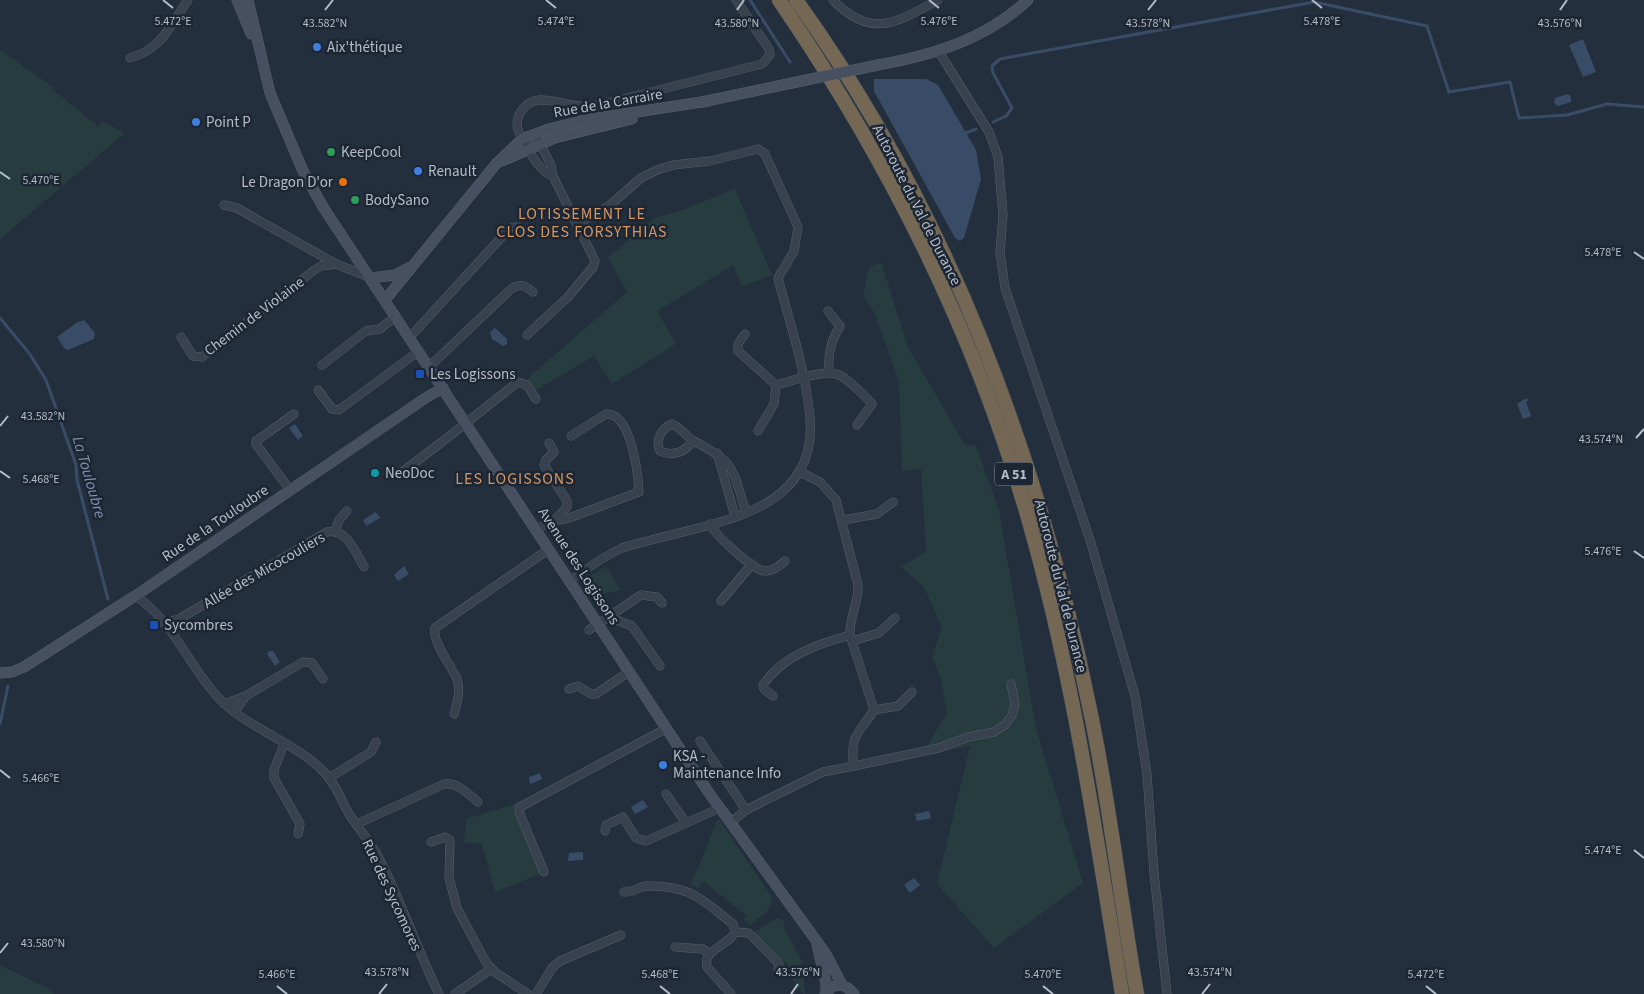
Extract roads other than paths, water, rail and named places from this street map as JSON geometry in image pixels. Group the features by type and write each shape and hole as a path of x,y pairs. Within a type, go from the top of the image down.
{"highway":[{"name":"Autoroute du Val de Durance","path":"779,0 831,80 877,159 917,234 953,310 994,412 1028,517 1058,631 1088,784 1122,994"},
{"name":"Autoroute du Val de Durance","path":"796,0 823,38 885,140 966,303 998,382 1030,472 1051,542 1091,711 1137,994"},
{"path":"1091,711 1109,777 1145,994"}],"street":[{"path":"130,58 146,54 158,44 188,0"},
{"name":"Avenue des Logissons","path":"237,0 263,65"},
{"name":"Avenue des Logissons","path":"248,0 270,93 303,171 323,207 720,808 826,954 842,985"},
{"path":"553,176 542,170 517,129 517,120 525,106 538,99 580,106 599,105 762,64 770,55 769,49 736,0"},
{"path":"833,0 859,18 882,25 901,20 938,0"},
{"path":"708,101 939,52 982,34 1028,0"},
{"path":"939,52 989,132 998,157 1003,215 1000,252 1005,288 1090,540 1135,696 1147,774 1154,873 1167,994"},
{"name":"Rue de la Carraire","path":"537,139 708,101"},
{"name":"Rue de la Carraire","path":"385,300 509,149 585,120 708,101"},
{"path":"527,335 568,297 593,267 593,256 553,176 551,165 537,139"},
{"path":"570,580 623,548 746,513 769,503 800,472 808,448 810,419 803,377 778,278 798,238 798,227 765,154 758,149 710,161 657,170 641,178 609,206 577,224"},
{"path":"224,206 237,208 336,264 370,278"},
{"path":"410,337 510,228 518,226 524,232"},
{"name":"Rue de la Carraire","path":"370,278 395,275 416,262"},
{"name":"Chemin de Violaine","path":"181,336 193,356 202,357 321,266 336,264"},
{"path":"429,367 511,289 519,284 524,285 533,292"},
{"path":"828,311 840,326 832,339 828,357 829,374"},
{"path":"322,365 366,331 380,329 396,316"},
{"path":"745,334 738,344 738,351 776,385"},
{"path":"318,390 332,409 339,410 419,351"},
{"path":"776,385 803,377 829,374 839,375 872,404 857,425"},
{"path":"399,474 447,440 466,422 518,382 527,385 536,399"},
{"path":"758,431 774,404 776,385"},
{"name":"Rue de la Touloubre","path":"0,673 12,672 24,667 135,596 426,397 443,388"},
{"path":"290,490 256,444 256,441 294,414"},
{"path":"536,529 639,492 630,438 619,417 613,414 606,414 571,436"},
{"path":"693,441 688,447 671,454 660,451 657,447 660,435 672,424 693,441 726,460 733,470 746,513"},
{"path":"549,443 554,452 544,465 567,501 567,507 563,514 554,521"},
{"path":"717,454 735,516"},
{"path":"800,472 828,488 836,500 843,520 858,595 850,625 851,638 874,710"},
{"path":"843,520 877,514 893,502"},
{"path":"335,532 339,520 347,511"},
{"path":"710,524 718,536 752,564 765,571 779,567 785,561"},
{"name":"Allée des Micocouliers","path":"163,623 179,619 327,532 335,532 346,537 364,566"},
{"path":"454,714 459,690 457,680 435,636 435,628 549,549"},
{"path":"721,601 752,564"},
{"path":"147,588 154,610"},
{"path":"589,630 641,594 657,597 662,603"},
{"path":"135,596 154,610"},
{"name":"Rue des Sycomores","path":"154,610 206,683 224,704 317,765 329,778 379,859 422,961 439,994"},
{"path":"608,617 632,626 660,666"},
{"path":"773,696 764,689 763,685 786,662 811,648 878,633 895,618"},
{"path":"171,634 179,619"},
{"path":"224,704 246,696 303,662 312,663 323,679"},
{"path":"569,689 578,686 591,694 596,694 630,671"},
{"path":"730,822 746,810 823,772 939,748 968,737 994,732 1005,725 1012,715 1015,704 1011,684"},
{"path":"854,766 851,749 855,737 874,710 898,706 912,692"},
{"path":"234,712 246,696"},
{"path":"544,872 519,812 520,807 667,728"},
{"path":"700,741 746,810"},
{"path":"329,778 371,752 376,742"},
{"path":"284,744 274,770 274,778 300,824 298,834"},
{"path":"357,824 444,784 459,787 478,802"},
{"path":"666,794 686,823"},
{"path":"605,831 606,825 623,817 636,838 646,841 720,808"},
{"path":"431,842 445,838 450,840 449,878 457,908 492,969 528,994"},
{"path":"624,892 633,892 645,886 690,892 733,924 735,932 729,941 709,954 706,962 707,967 731,994"},
{"path":"735,932 752,936 779,964 778,969"},
{"path":"536,994 552,968 560,961 621,935"},
{"name":"Avenue des Logissons","path":"816,941 826,983 825,993"},
{"path":"675,947 703,949 709,954"},
{"path":"455,994 492,969"},
{"path":"825,993 833,986 842,985 854,994"}],"water":[{"path":"1583,39 1596,72 1583,77 1569,45"},
{"path":"874,79 926,79 938,85 976,150 981,179 964,238 960,241 955,238 874,91"},
{"path":"1568,94 1571,97 1571,102 1558,106 1554,103 1555,98"},
{"path":"84,320 95,333 94,339 68,350 64,348 57,337 76,323"},
{"path":"495,328 507,339 507,344 503,346 492,339 490,332"},
{"path":"1527,398 1528,401 1526,402 1531,416 1523,419 1517,404"},
{"path":"295,424 303,436 298,440 289,428"},
{"path":"376,512 380,518 366,526 363,520"},
{"path":"404,566 409,574 398,581 394,575"},
{"path":"269,651 273,651 280,662 275,666 267,654"},
{"path":"540,773 542,779 530,784 529,777"},
{"path":"643,800 648,807 635,814 631,807"},
{"path":"929,811 931,818 917,821 915,814"},
{"path":"583,852 583,860 568,861 569,853"},
{"path":"914,878 920,885 910,893 904,885"}],"waterway":[{"path":"750,0 790,62"},
{"path":"993,122 1006,116 1012,108 993,73 992,66 1000,59 1314,2 1427,26 1449,92 1510,82 1519,118 1567,115 1607,104 1644,107"},
{"path":"963,134 976,129"},
{"name":"La Touloubre","path":"0,318 29,353 46,380 76,465 77,480 108,599"},
{"name":"La Touloubre","path":"0,724 8,686"}],"place":[{"name":"Aix'thétique","path":"317,47"},
{"name":"Point P","path":"196,122"},
{"name":"KeepCool","path":"331,152"},
{"name":"Renault","path":"418,171"},
{"name":"Le Dragon D'or","path":"343,182"},
{"name":"BodySano","path":"355,200"},
{"name":"Les Logissons","path":"420,374"},
{"name":"NeoDoc","path":"375,473"},
{"name":"Sycombres","path":"154,625"},
{"name":"KSA - Maintenance Info","path":"663,765"}],"district":[{"name":"LOTISSEMENT LE CLOS DES FORSYTHIAS","path":"582,222"},
{"name":"LES LOGISSONS","path":"515,478"}]}
